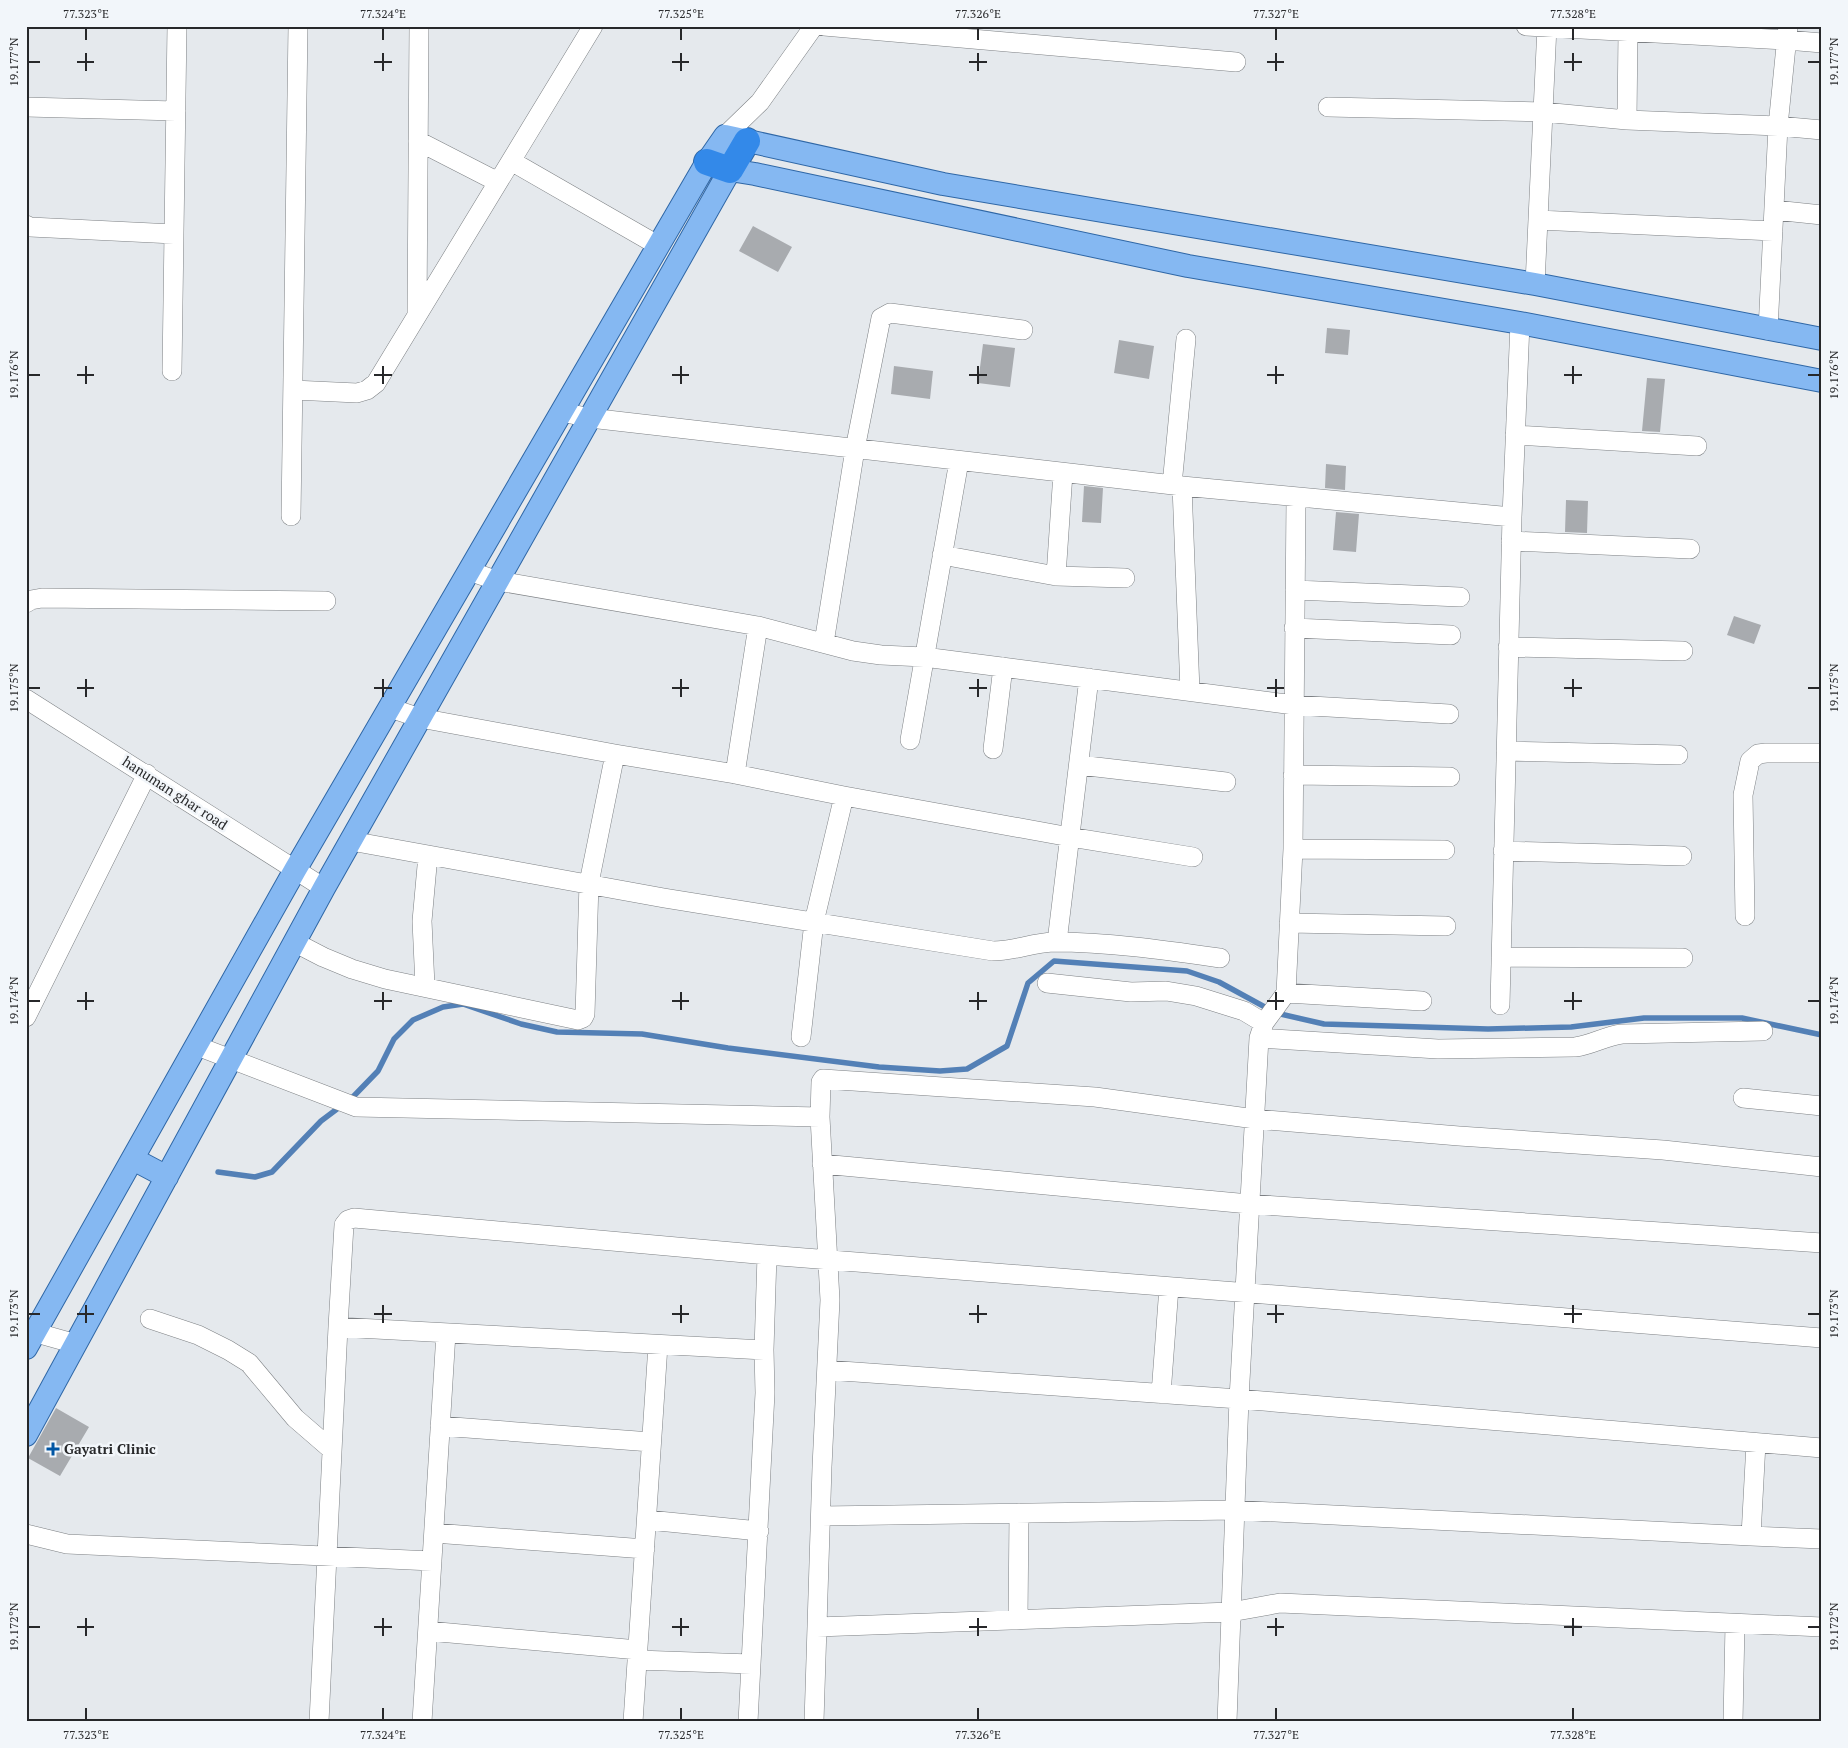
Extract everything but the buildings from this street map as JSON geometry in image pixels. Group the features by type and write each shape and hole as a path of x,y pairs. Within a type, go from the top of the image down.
{"highway":[{"path":"719,166 736,139"}],"main road":[{"path":"736,139 943,184 1535,284 1822,339"},
{"path":"29,1337 133,1159 295,870 659,246 719,166"},
{"path":"719,166 1188,266 1520,323 1822,381"},
{"path":"26,1435 294,942 590,418 719,166"},
{"path":"133,1159 167,1177"}],"street":[{"path":"172,371 178,26"},
{"path":"292,516 298,26"},
{"path":"417,316 419,26"},
{"path":"293,390 357,393 367,390 376,383 593,26"},
{"path":"736,139 814,26"},
{"path":"824,26 1236,62"},
{"path":"1526,26 1628,31 1788,33 1822,43"},
{"path":"1535,284 1546,27"},
{"path":"1626,120 1628,31"},
{"path":"1768,330 1778,126 1788,33"},
{"path":"1328,106 1543,112 1626,120 1778,126 1822,130"},
{"path":"26,113 176,111"},
{"path":"418,141 498,182"},
{"path":"511,161 659,246"},
{"path":"1774,210 1822,215"},
{"path":"1538,220 1773,232"},
{"path":"26,225 30,227 174,234"},
{"path":"824,643 856,449 881,318 890,314 1023,330"},
{"path":"1500,1005 1511,541 1520,323"},
{"path":"1186,338 1177,486 1190,691"},
{"path":"562,412 590,418 1177,486 1512,517"},
{"path":"1515,435 1697,446"},
{"path":"910,740 959,461"},
{"path":"1056,576 1062,472"},
{"path":"1228,1722 1234,1510 1244,1293 1255,1119 1271,1014 1289,923 1293,849 1296,498"},
{"path":"1511,541 1690,549"},
{"path":"942,555 1056,576 1125,578"},
{"path":"469,571 498,580 758,626 853,651 881,655 924,657 1294,705 1449,714"},
{"path":"1295,590 1460,597"},
{"path":"26,603 42,598 326,601"},
{"path":"735,774 758,626"},
{"path":"1294,628 1451,635"},
{"path":"1508,647 1683,651"},
{"path":"993,749 1003,667"},
{"path":"1056,942 1089,678"},
{"name":"hanuman ghar road","path":"26,699 324,888"},
{"path":"390,708 420,718 735,774 1070,837 1193,857"},
{"path":"1506,751 1678,755"},
{"path":"1745,916 1742,795 1750,762 1758,754 1766,753 1822,753"},
{"path":"294,942 323,958 385,979 578,1020 583,1018 585,1014 589,883 615,754"},
{"path":"1079,765 1226,782"},
{"path":"26,1017 147,774"},
{"path":"1293,775 1450,777"},
{"path":"801,1037 814,922 844,796"},
{"path":"351,841 664,898 993,952 1006,952 1041,943 1056,942 1129,946 1220,958"},
{"path":"1293,849 1445,850"},
{"path":"1503,851 1682,856"},
{"path":"425,986 422,922 428,855"},
{"path":"1289,923 1446,926"},
{"path":"1501,957 1683,958"},
{"path":"1047,983 1131,992 1166,991 1196,996 1244,1011 1271,1014 1438,1048 1575,1047 1622,1034 1763,1031"},
{"path":"1271,1014 1422,1001"},
{"path":"196,1046 356,1107 820,1117"},
{"path":"814,1722 830,1300 820,1117 821,1082 823,1079 1095,1097 1255,1119 1663,1150 1822,1167"},
{"path":"1743,1098 1822,1106"},
{"path":"822,1164 1249,1204 1822,1243"},
{"path":"319,1722 344,1225 348,1220 354,1218 1169,1287 1822,1338"},
{"path":"748,1722 765,1393 764,1350 767,1254"},
{"path":"1161,1394 1169,1287"},
{"path":"150,1319 198,1335 249,1363 295,1418 332,1450"},
{"path":"338,1328 764,1350"},
{"path":"422,1722 446,1333"},
{"path":"29,1337 76,1344"},
{"path":"633,1722 644,1550 648,1520 658,1345"},
{"path":"827,1370 1239,1399 1822,1448"},
{"path":"440,1426 651,1442"},
{"path":"1751,1536 1756,1443"},
{"path":"821,1516 1234,1510 1822,1539"},
{"path":"1018,1620 1019,1513"},
{"path":"648,1520 759,1531"},
{"path":"434,1532 644,1550"},
{"path":"26,1534 68,1544 432,1561"},
{"path":"817,1627 1231,1612 1280,1603 1822,1627"},
{"path":"1732,1722 1735,1624"},
{"path":"428,1631 638,1655 751,1664"}],"waterway":[{"path":"349,1101 378,1071 394,1039 413,1020 443,1007 463,1004 521,1024 557,1032 642,1034 728,1048 879,1067 940,1071 967,1069 1007,1046 1028,983 1054,961 1187,971 1219,982 1276,1013 1324,1024 1488,1029 1571,1027 1644,1018 1742,1018 1822,1035"},
{"path":"218,1172 255,1177 272,1172 321,1121 341,1106"}],"place":[{"name":"Gayatri Clinic","path":"53,1449"}]}
